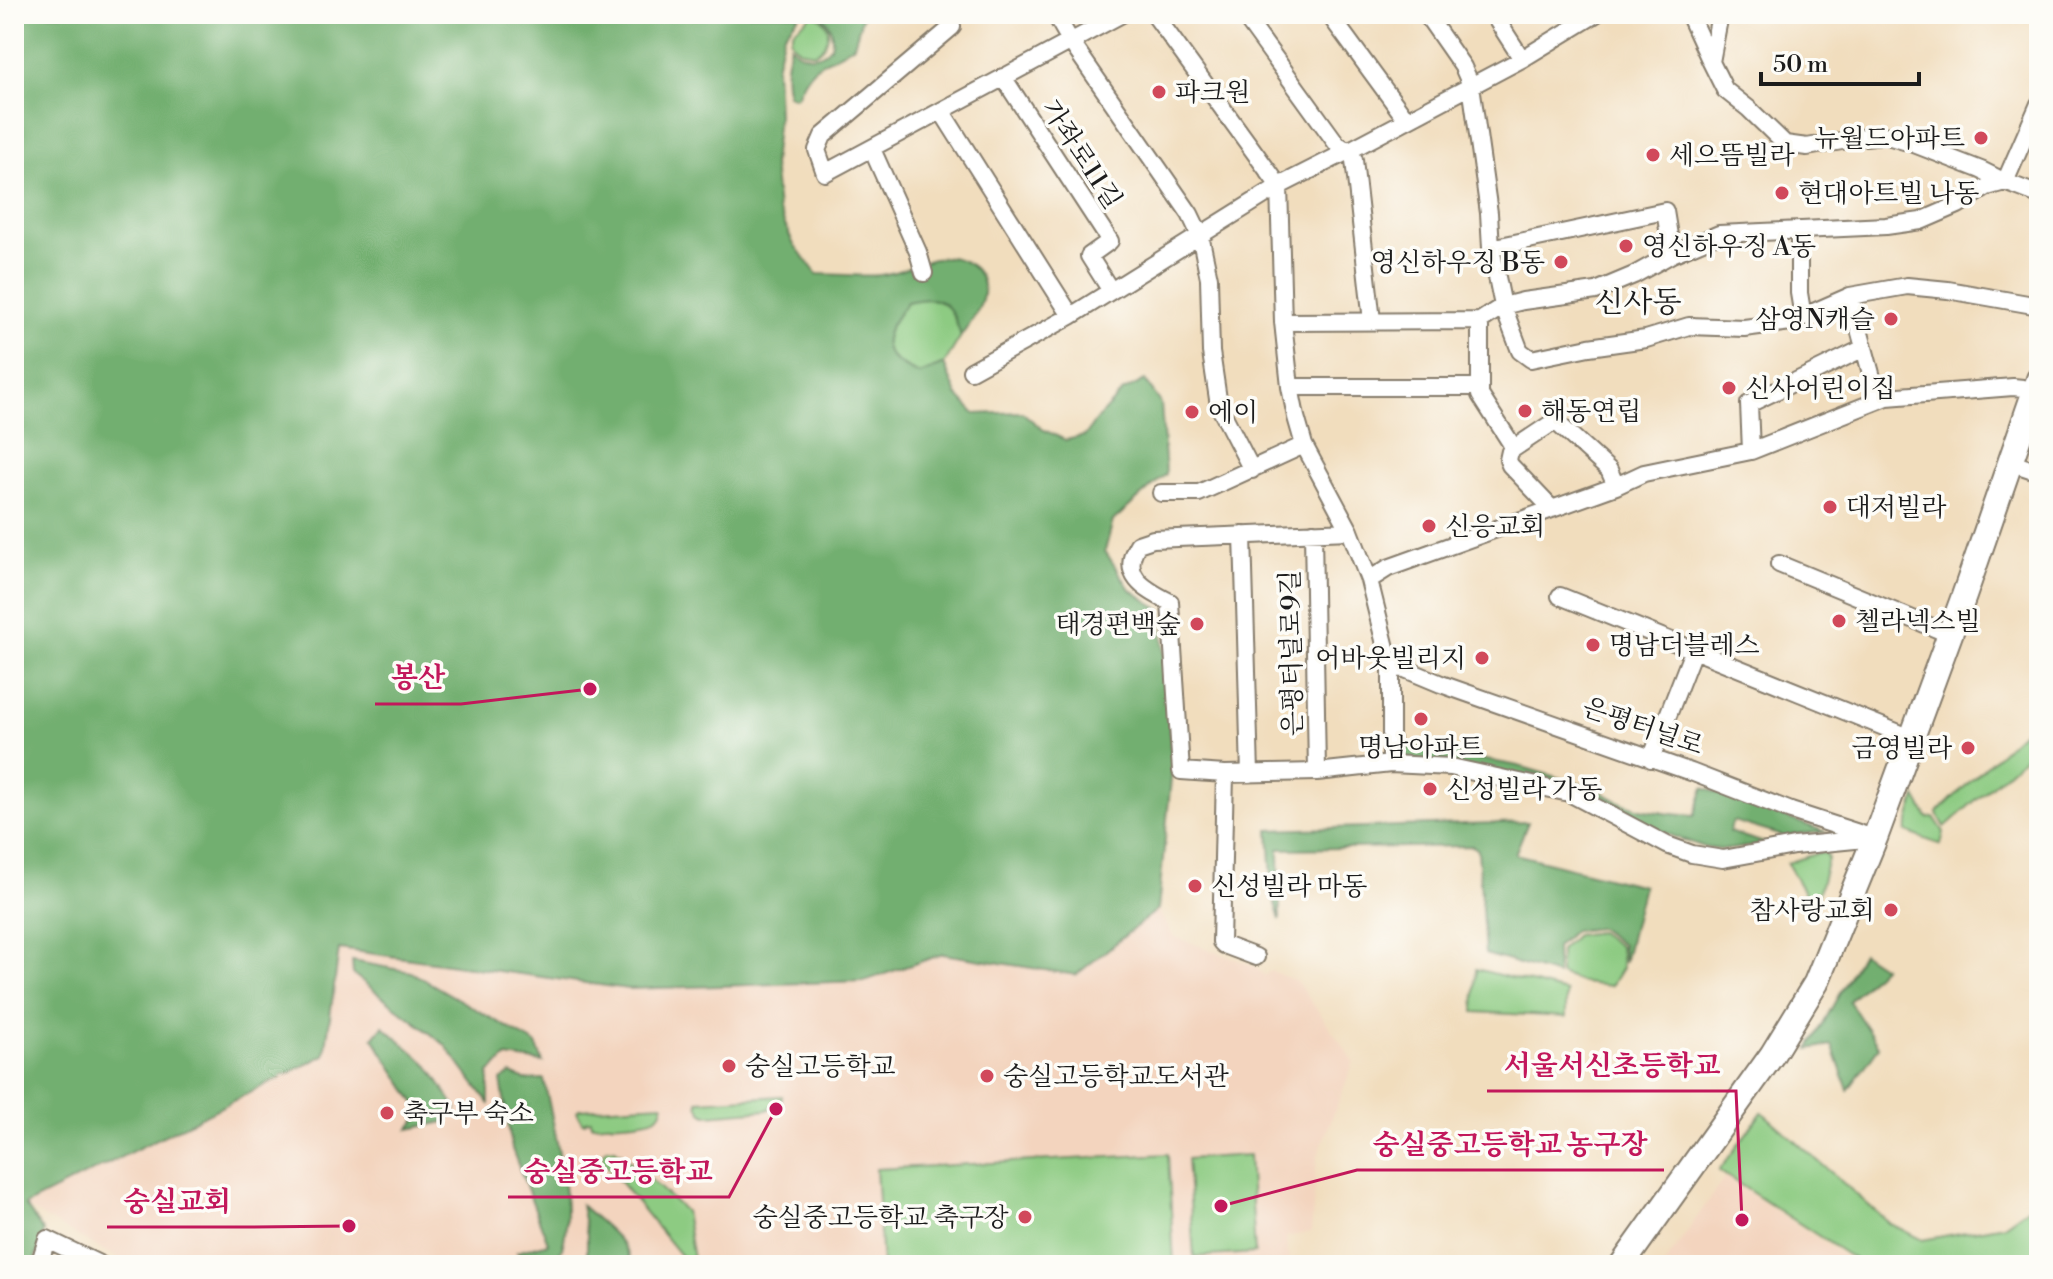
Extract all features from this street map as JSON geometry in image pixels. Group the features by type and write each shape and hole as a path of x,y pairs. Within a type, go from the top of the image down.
{"main road":[{"path":"1622,1265 1772,1055 1816,983 1875,838 1964,596 2036,386"}],"street":[{"path":"950,14 952,27 823,136 817,150 825,173 1122,14"},
{"name":"가좌로11길","path":"1055,14 1071,42 1190,214 1200,235 1209,278 1211,352 1219,406 1252,470"},
{"path":"1154,14 1279,186 1283,322 1290,387 1304,445 1350,531 1369,580 1391,668 1391,764"},
{"path":"1243,14 1337,144 1350,150 1354,160 1372,321"},
{"path":"1329,14 1406,119"},
{"path":"1426,14 1463,67 1471,85 1491,248 1503,306 1520,351 1531,359 1646,339 1689,326 1744,328 1791,322 1850,296 1907,286 2039,306"},
{"path":"1493,14 1522,59"},
{"path":"971,371 1071,316 1279,186 1522,59 1596,14"},
{"path":"1689,14 1725,90 1785,144 1807,147 1884,135 1914,144 2039,195"},
{"path":"1711,62 1720,14"},
{"name":"가좌로11길","path":"1003,77 1110,241 1089,256 1111,291"},
{"path":"2005,182 2039,104"},
{"path":"942,112 1071,316"},
{"path":"872,149 918,252 924,273"},
{"path":"1283,322 1480,321 1503,306 1596,291 1719,234 1886,226 1921,221 1958,205 1987,187 2005,182"},
{"path":"1491,248 1665,211 1672,254"},
{"path":"1799,230 1799,293 1803,317"},
{"path":"1850,296 1876,401"},
{"path":"1480,321 1480,395 1511,451"},
{"path":"1751,451 1749,404 1864,348"},
{"path":"1369,580 1388,568 1616,486 1644,473 1751,451 1887,397 2036,386"},
{"path":"1290,387 1479,387"},
{"path":"1552,509 1508,460 1511,451 1555,421 1609,470 1616,486"},
{"path":"1161,493 1199,493 1304,445"},
{"path":"2009,462 2039,472"},
{"path":"1243,535 1350,531"},
{"name":"은평터널로9길","path":"1313,532 1317,772"},
{"name":"은평터널로9길","path":"1250,774 1243,535 1153,539 1138,544 1132,553 1130,566 1137,580 1151,593 1170,602 1181,771 1250,774 1317,772 1391,764 1451,767 1569,793 1667,845 1714,858 1875,838"},
{"path":"1779,564 1949,634"},
{"path":"1560,596 1911,738"},
{"path":"1651,759 1693,651"},
{"name":"은평터널로","path":"1391,668 1405,669 1791,811 1875,838"},
{"path":"1225,774 1221,942 1256,957"},
{"path":"39,1265 47,1239 101,1265"}],"shaded area":[{"path":"1158,909 1173,936 1256,967 1264,976 1271,971 1297,982 1354,1061 1317,1157 1311,1232 1286,1237 1290,1265 130,1265 24,1206 325,1055 338,949 628,989 864,981 943,954 1076,975"},
{"path":"1725,1177 1854,1263 1664,1265"}],"green space":[{"path":"14,14 801,14 784,34 776,67 778,116 773,164 778,209 793,243 817,274 880,275 950,257 972,266 981,277 981,304 961,336 953,315 943,303 929,299 907,302 887,335 888,352 894,360 920,374 944,364 957,395 975,414 1022,412 1042,429 1065,440 1085,436 1122,392 1145,380 1161,403 1166,474 1113,521 1105,551 1130,589 1161,610 1172,769 1158,909 1076,975 943,954 864,981 628,989 339,949 325,1055 25,1205 44,1232 33,1265 14,1265"},
{"path":"819,14 863,14 854,45 814,68 797,96 793,97 788,95 786,82 790,45 800,53 811,56 822,54 831,46 830,28"},
{"path":"812,15 824,21 828,31 825,43 815,53 797,48 790,39 794,30"},
{"path":"923,298 940,302 950,309 961,336 944,364 920,374 894,360 886,344 891,325 907,302"},
{"path":"2039,716 2039,744 1945,827 1937,813"},
{"path":"1397,742 1519,766 1600,790 1633,807 1657,812 1694,816 1704,788 1826,832 1786,837 1733,821 1729,832 1768,844 1724,850 1707,848 1667,834 1596,799 1399,759"},
{"path":"1916,797 1928,818 1934,817 1944,832 1941,845 1906,832"},
{"path":"1528,822 1515,854 1643,886 1624,963 1622,945 1599,928 1573,931 1556,947 1557,975 1485,954 1478,850 1473,846 1279,849 1280,920 1273,897 1269,830"},
{"path":"1821,852 1827,854 1828,859 1814,910 1787,863"},
{"path":"1599,932 1620,947 1622,968 1611,986 1583,983 1560,974 1560,950 1576,935"},
{"path":"1862,953 1883,967 1849,1001 1879,1047 1848,1090 1832,1045 1809,1049"},
{"path":"352,961 411,972 536,1044 543,1062 507,1057 489,1073 489,1103 444,1044 353,974"},
{"path":"1476,969 1566,992 1566,1017 1474,1012"},
{"path":"383,1026 428,1065 457,1109 444,1122 409,1129 422,1113 373,1038"},
{"path":"511,1074 526,1080 544,1079 558,1147 566,1230 561,1250 551,1263 545,1265 526,1265 517,1252 548,1243 512,1149 501,1080"},
{"path":"782,1096 781,1103 767,1110 707,1115 698,1103 698,1101"},
{"path":"663,1104 662,1112 653,1119 626,1123 592,1125 591,1120 582,1122 577,1111 579,1109"},
{"path":"1762,1112 1889,1223 1922,1240 2004,1225 2039,1200 2039,1265 1863,1265 1719,1171"},
{"path":"607,1148 621,1153 685,1211 694,1265 688,1265 603,1161"},
{"name":"숭실중고등학교 축구장","path":"1168,1154 1174,1265 882,1265 876,1169"},
{"path":"1249,1155 1255,1253 1194,1257 1187,1159"},
{"path":"581,1205 624,1247 632,1265 580,1265 587,1257 587,1235"}],"place":[{"name":"파크원","path":"1159,92"},
{"name":"뉴월드아파트","path":"1981,138"},
{"name":"세으뜸빌라","path":"1653,155"},
{"name":"현대아트빌 나동","path":"1782,193"},
{"name":"영신하우징 A동","path":"1626,246"},
{"name":"영신하우징 B동","path":"1561,262"},
{"name":"삼영N캐슬","path":"1891,319"},
{"name":"신사어린이집","path":"1729,388"},
{"name":"해동연립","path":"1525,411"},
{"name":"에이","path":"1192,412"},
{"name":"대저빌라","path":"1830,507"},
{"name":"신응교회","path":"1429,526"},
{"name":"첼라넥스빌","path":"1839,621"},
{"name":"태경편백숲","path":"1197,624"},
{"name":"명남더블레스","path":"1593,645"},
{"name":"어바웃빌리지","path":"1482,658"},
{"name":"봉산","path":"590,689"},
{"name":"명남아파트","path":"1421,719"},
{"name":"금영빌라","path":"1968,748"},
{"name":"신성빌라 가동","path":"1430,789"},
{"name":"신성빌라 마동","path":"1195,886"},
{"name":"참사랑교회","path":"1891,910"},
{"name":"숭실고등학교","path":"729,1066"},
{"name":"숭실고등학교도서관","path":"987,1076"},
{"name":"숭실중고등학교","path":"776,1109"},
{"name":"축구부 숙소","path":"387,1113"},
{"name":"숭실중고등학교 농구장","path":"1221,1206"},
{"name":"숭실중고등학교 축구장","path":"1025,1217"},
{"name":"서울서신초등학교","path":"1742,1220"},
{"name":"숭실교회","path":"349,1226"}],"district":[{"name":"신사동","path":"1638,302"}]}
